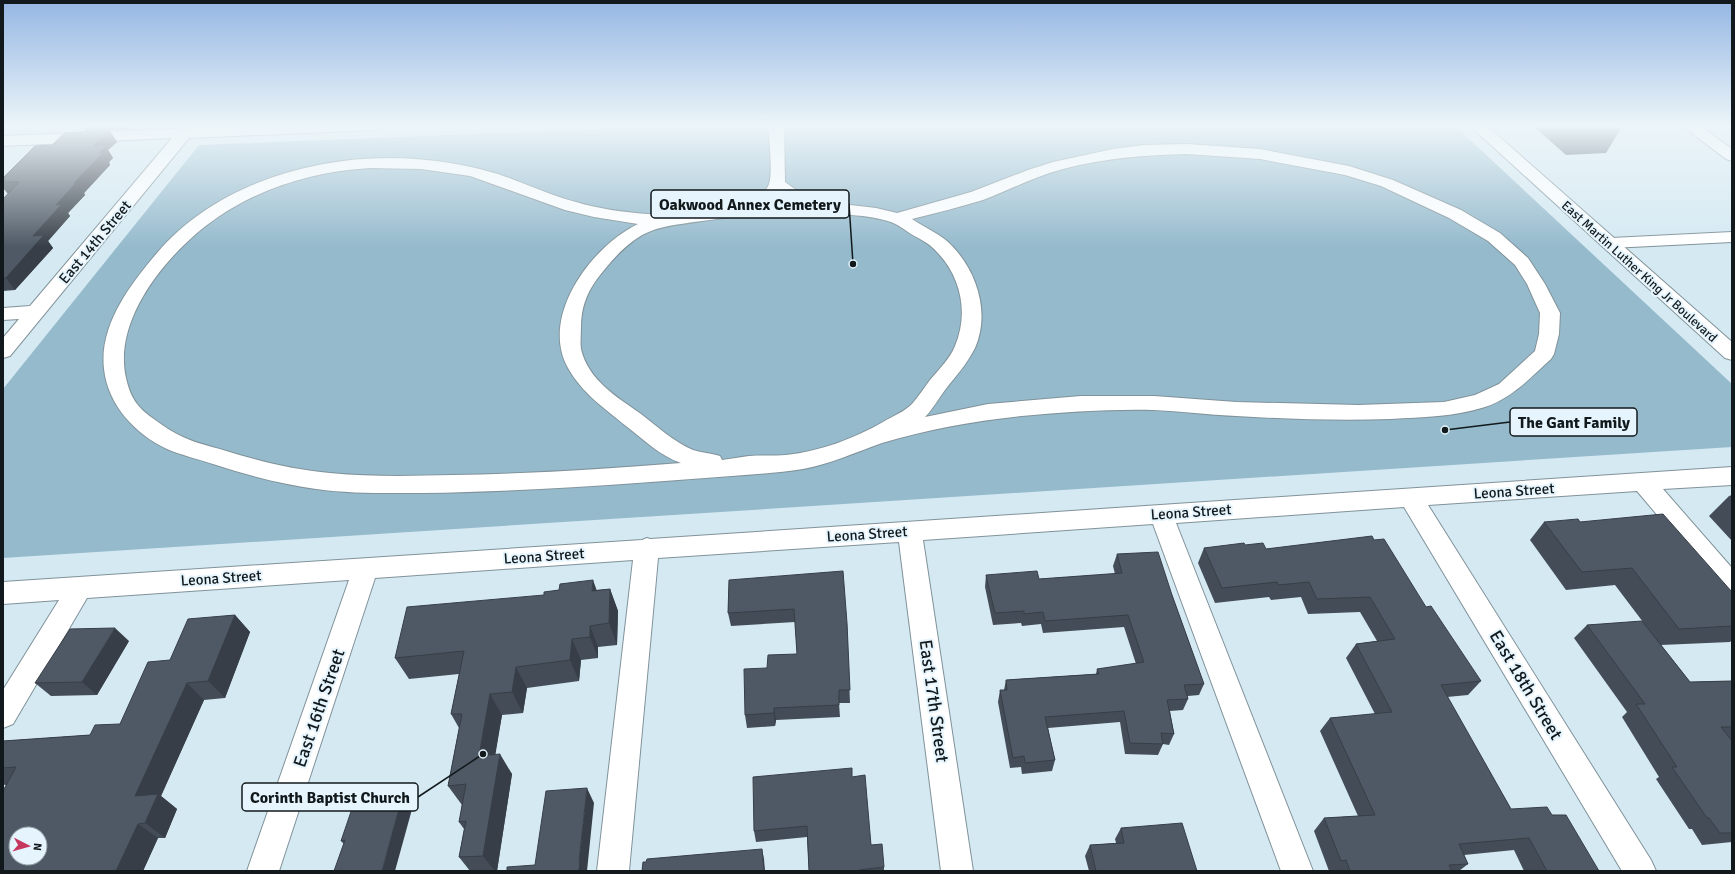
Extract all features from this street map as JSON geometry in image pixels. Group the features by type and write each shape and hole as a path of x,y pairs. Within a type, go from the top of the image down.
{"street":[{"name":"East 14th Street","path":"3,351 158,166"},
{"path":"342,166 317,170 290,178 252,191 226,205 196,226 173,245 154,268 123,318 114,341 116,385 128,409 149,427 175,443 260,470 315,480 380,484 470,484 552,480 762,465 794,462 853,448 916,412 950,368 966,344 971,321 972,299 966,278 956,263 942,246 897,218"},
{"path":"434,166 447,167 486,176 572,206 631,218 665,221"},
{"path":"762,465 704,461 681,455 604,399 590,384 578,366 571,348 570,314 577,295 589,277 605,258 626,239 643,228 665,221 727,212 754,205 770,197 777,184 777,166"},
{"path":"777,184 795,198 811,205 826,209 897,218 977,196 1034,173 1057,166"},
{"path":"872,438 953,418 981,413 1081,403 1147,403 1236,409 1358,413 1444,409 1480,401 1506,389 1544,354 1549,334 1550,313 1536,284 1522,262 1494,237 1455,214 1387,183 1322,166"},
{"name":"East Martin Luther King Jr Boulevard","path":"1523,166 1732,353"},
{"path":"1611,243 1732,237"},
{"path":"3,314 36,312"},
{"name":"Leona Street","path":"3,593 647,548 1732,476"},
{"path":"1643,482 1732,586"},
{"name":"East 18th Street","path":"1412,498 1640,871"},
{"path":"1161,514 1297,871"},
{"name":"East 17th Street","path":"910,531 957,871"},
{"path":"613,871 647,548"},
{"name":"East 16th Street","path":"263,871 366,568"},
{"path":"3,715 80,587"}],"shaded area":[{"path":"182,166 1498,166 1732,384 1732,447 3,558 3,389"}],"building":[{"path":"15,166 91,166 56,205 62,204 33,236 44,235 6,278 3,278 3,199 19,182 3,182 3,178"},
{"path":"1663,514 1732,592 1732,626 1679,629 1632,568 1582,572 1544,522 1578,519 1580,522"},
{"path":"1372,536 1374,540 1384,539 1426,607 1431,606 1481,681 1441,685 1511,809 1547,807 1552,815 1566,815 1599,871 1547,871 1529,838 1459,844 1468,864 1449,865 1452,871 1350,871 1346,860 1341,861 1324,818 1375,815 1330,718 1392,712 1356,644 1395,639 1370,597 1317,599 1309,582 1278,585 1277,582 1222,588 1204,548 1244,543 1245,545 1263,543 1266,549"},
{"path":"1158,552 1204,684 1184,685 1188,699 1167,700 1174,734 1161,733 1163,744 1130,743 1124,711 1045,717 1055,760 1025,763 1024,756 1013,758 1000,690 1007,690 1006,680 1099,674 1097,669 1144,662 1128,615 1045,621 1043,612 1024,614 1024,611 995,613 986,575 1037,571 1039,579 1122,573 1117,554"},
{"path":"843,571 850,690 839,690 839,705 774,708 774,713 745,715 744,669 767,668 768,655 797,654 794,609 728,613 729,580"},
{"path":"593,580 592,591 610,589 609,623 590,626 590,637 572,639 570,660 516,667 512,692 490,694 479,756 500,754 483,856 459,857 466,821 459,822 466,784 448,786 462,714 451,714 464,651 395,658 407,607 544,595 544,592 559,590 560,584"},
{"path":"235,615 208,681 187,683 135,796 158,794 145,823 138,824 116,871 3,871 3,791 16,767 3,768 3,741 90,735 95,725 120,724 148,662 170,660 188,619"},
{"path":"1642,621 1690,682 1732,681 1732,727 1721,727 1732,741 1732,833 1720,833 1709,818 1707,818 1672,767 1677,767 1636,704 1645,704 1587,625"},
{"path":"115,628 82,682 35,683 70,629"},
{"path":"852,768 852,777 865,775 871,845 882,844 884,867 859,871 809,871 807,826 754,831 753,777"},
{"path":"587,788 579,871 507,871 507,867 535,865 546,791"},
{"path":"404,790 382,871 334,871 345,840 341,841 357,794"},
{"path":"1182,823 1197,871 1096,871 1090,845 1124,843 1121,828"},
{"path":"762,849 764,871 642,871 643,862 646,862 647,859"}],"place":[{"name":"Oakwood Annex Cemetery","path":"853,264"},
{"name":"The Gant Family","path":"1445,430"},
{"name":"Corinth Baptist Church","path":"483,754"}]}
